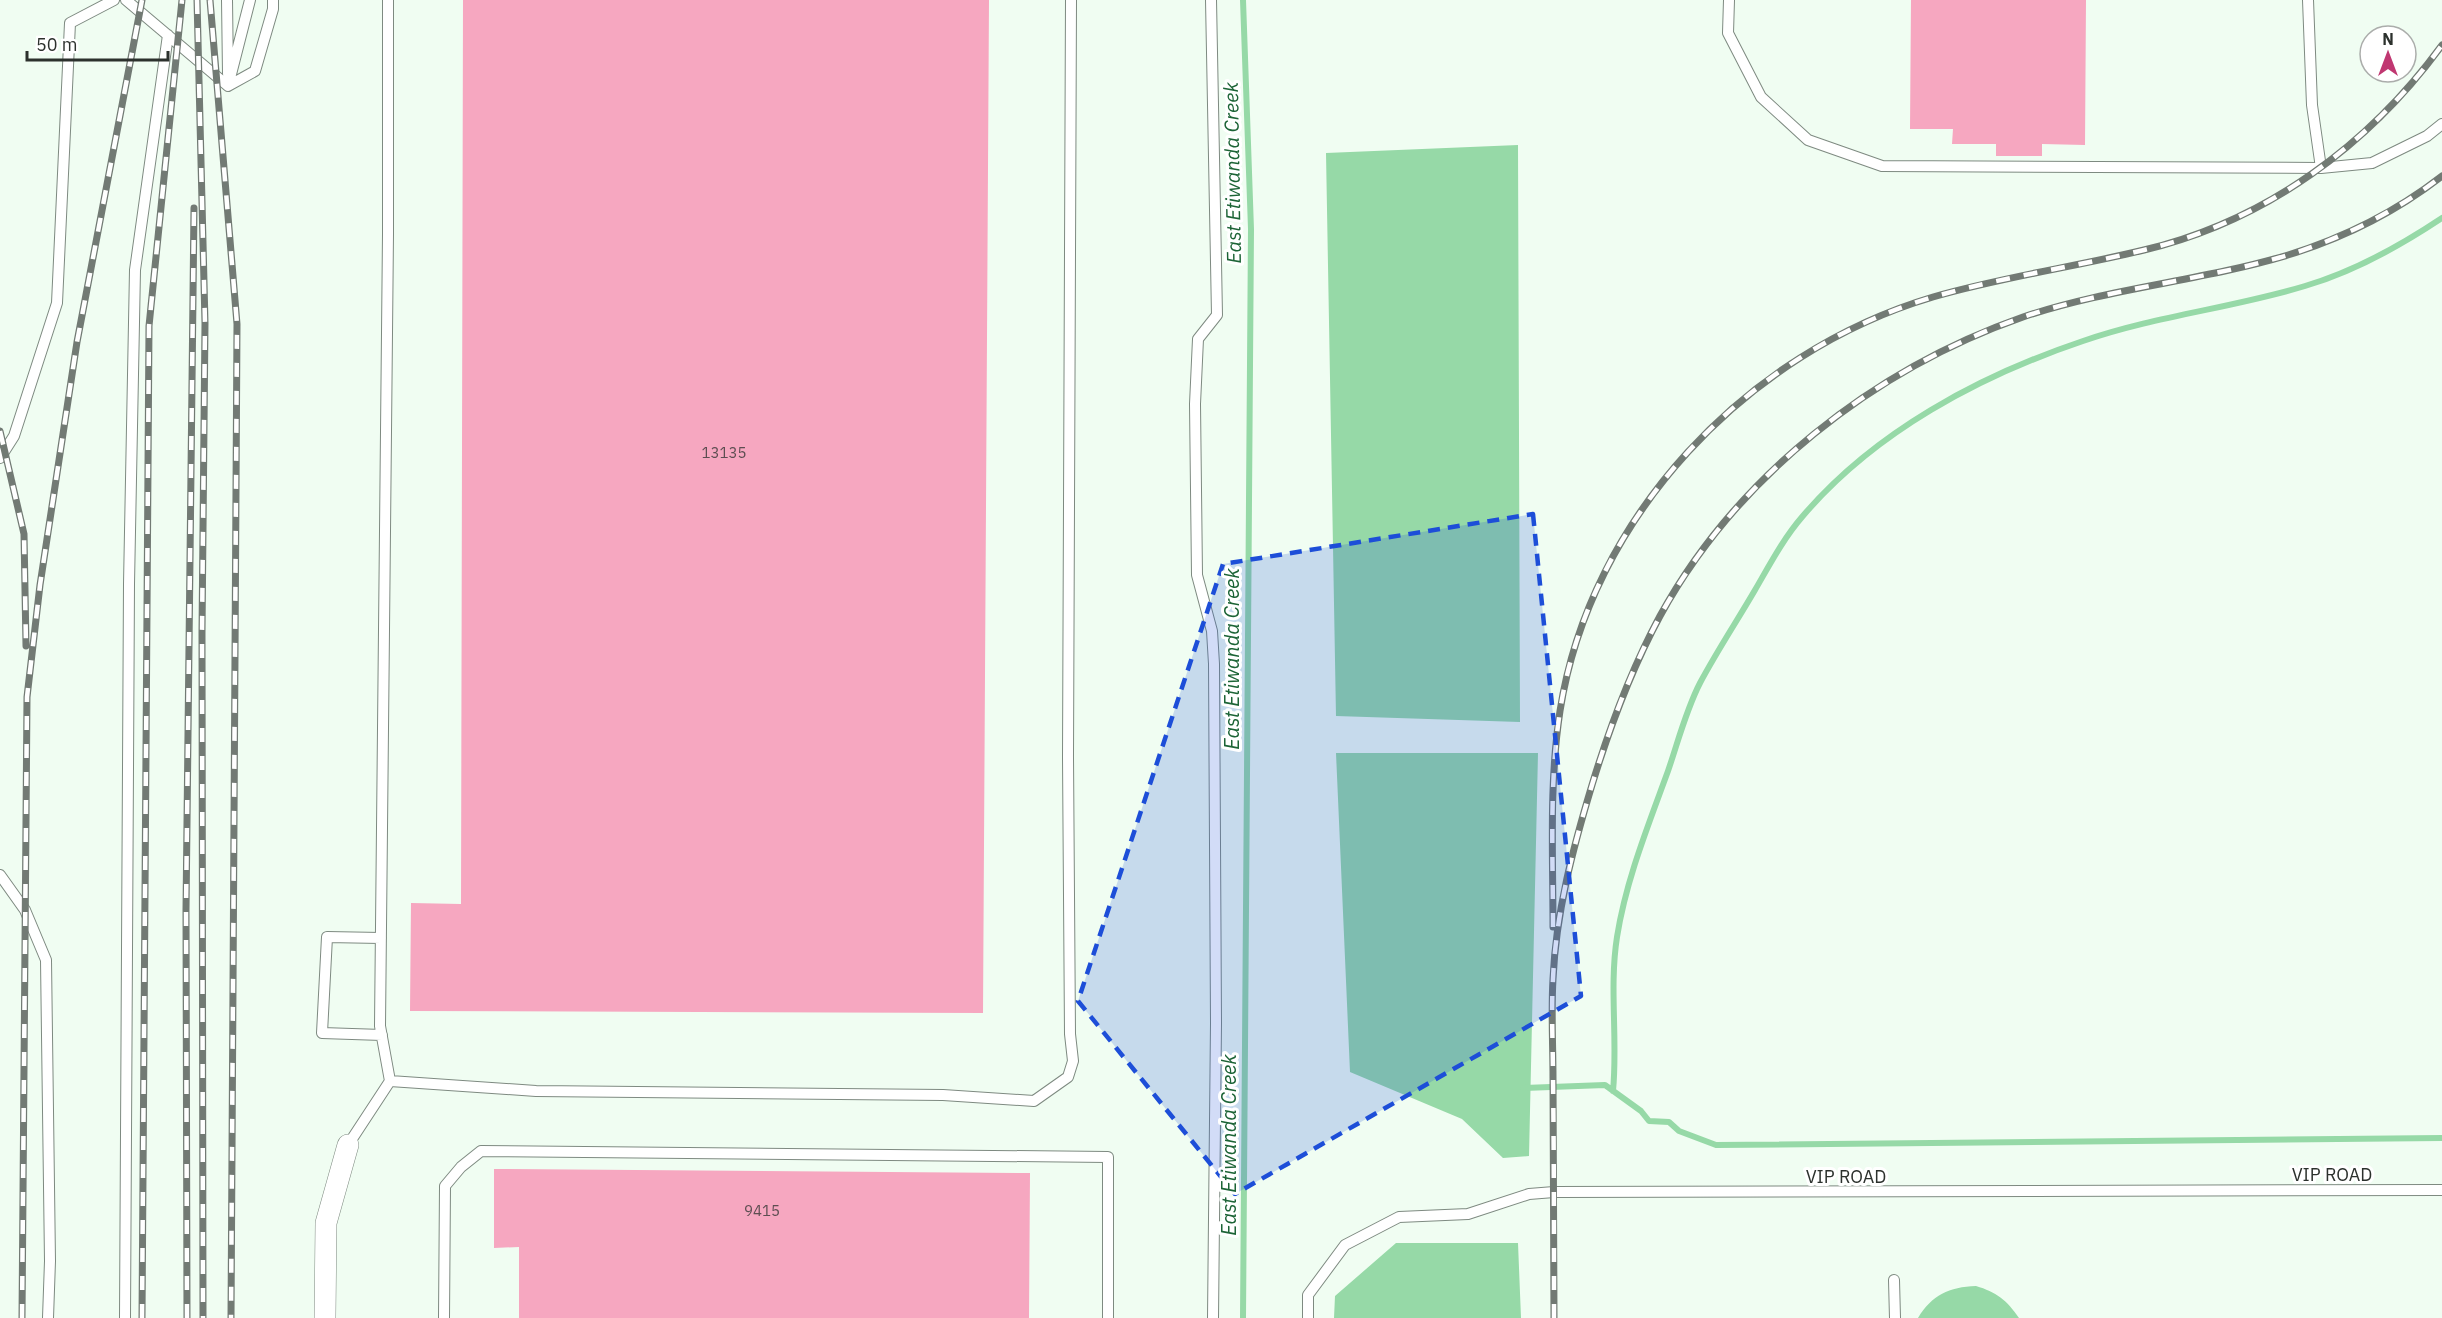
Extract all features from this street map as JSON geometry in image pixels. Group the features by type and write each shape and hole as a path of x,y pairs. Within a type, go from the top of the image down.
{"street":[{"path":"326,1318 326,1223 348,1145"}],"lane":[{"path":"0,458 14,436 57,303 70,23 114,0"},
{"path":"126,0 228,86"},
{"path":"227,0 228,86"},
{"path":"228,86 250,0"},
{"path":"228,86 255,72 273,9 273,0"},
{"path":"348,1145 390,1081 382,1035 381,938 388,257 388,0"},
{"path":"390,1081 536,1091 943,1095 1034,1101 1068,1077 1073,1061 1070,1034 1068,769 1071,0"},
{"path":"1211,0 1217,315 1198,339 1195,404 1197,575 1212,631 1214,664 1216,1023 1213,1318"},
{"path":"1729,0 1728,33 1761,97 1809,140 1882,166 2322,168 2372,163 2427,136 2442,124"},
{"path":"2308,0 2312,105 2322,168"},
{"path":"124,1318 129,596 135,270 168,35"},
{"path":"0,875 25,909 46,960 50,1261 48,1318"},
{"path":"381,938 327,937 322,1033 382,1035"},
{"path":"444,1318 445,1186 461,1167 481,1151 1108,1157 1108,1318"},
{"name":"VIP ROAD","path":"1308,1318 1308,1295 1345,1245 1399,1217 1468,1214 1529,1194 1554,1192 2442,1190"},
{"path":"1894,1280 1895,1318"}],"highlighted area":[{"path":"1533,514 1581,996 1235,1194 1078,1001 1223,564"}],"shaded area":[{"path":"1518,145 1520,722 1336,716 1326,153"},
{"path":"1336,753 1538,753 1529,1156 1503,1158 1462,1119 1350,1072"},
{"path":"1396,1243 1518,1243 1521,1318 1334,1318 1335,1296"},
{"path":"1976,1286 2000,1298 2019,1318 1918,1318 1929,1303 1949,1290"}],"building":[{"path":"463,0 989,0 983,1013 410,1011 411,903 461,904"},
{"path":"1911,0 2086,0 2085,145 2042,144 2042,156 1996,156 1996,144 1952,144 1953,129 1910,129"},
{"path":"494,1169 1030,1173 1029,1318 519,1318 519,1247 494,1248"}],"waterway":[{"name":"East Etiwanda Creek","path":"1243,0 1251,229 1243,1318"},
{"path":"1613,1091 1614,975 1621,916 1638,853 1686,715 1707,671 1782,543 1830,486 1895,433 1930,410 2005,371 2110,332 2277,294 2323,280 2376,257 2442,218"},
{"path":"1523,1088 1605,1085 1641,1111 1649,1121 1669,1122 1679,1131 1716,1145 2442,1138"}],"railway":[{"path":"22,1318 27,697 40,585 77,342 142,0"},
{"path":"142,1318 149,326 182,0"},
{"path":"197,0 205,323 202,633 203,1318"},
{"path":"210,0 237,324 231,1318"},
{"path":"1553,927 1554,765 1560,711 1577,640 1605,572 1642,509 1688,452 1741,401 1800,358 1865,323 1933,297 1959,290 2118,256 2189,237 2232,220 2273,199 2348,146 2382,115 2442,45"},
{"path":"1554,1318 1552,991 1558,929 1566,880 1599,763 1622,699 1660,616 1691,565 1728,518 1769,474 1814,434 1863,398 1914,366 1968,339 2023,317 2056,307 2122,291 2222,272 2309,248 2349,232 2388,212 2442,176"},
{"path":"187,1318 186,910 194,208"},
{"path":"0,431 24,534 26,646"}]}
